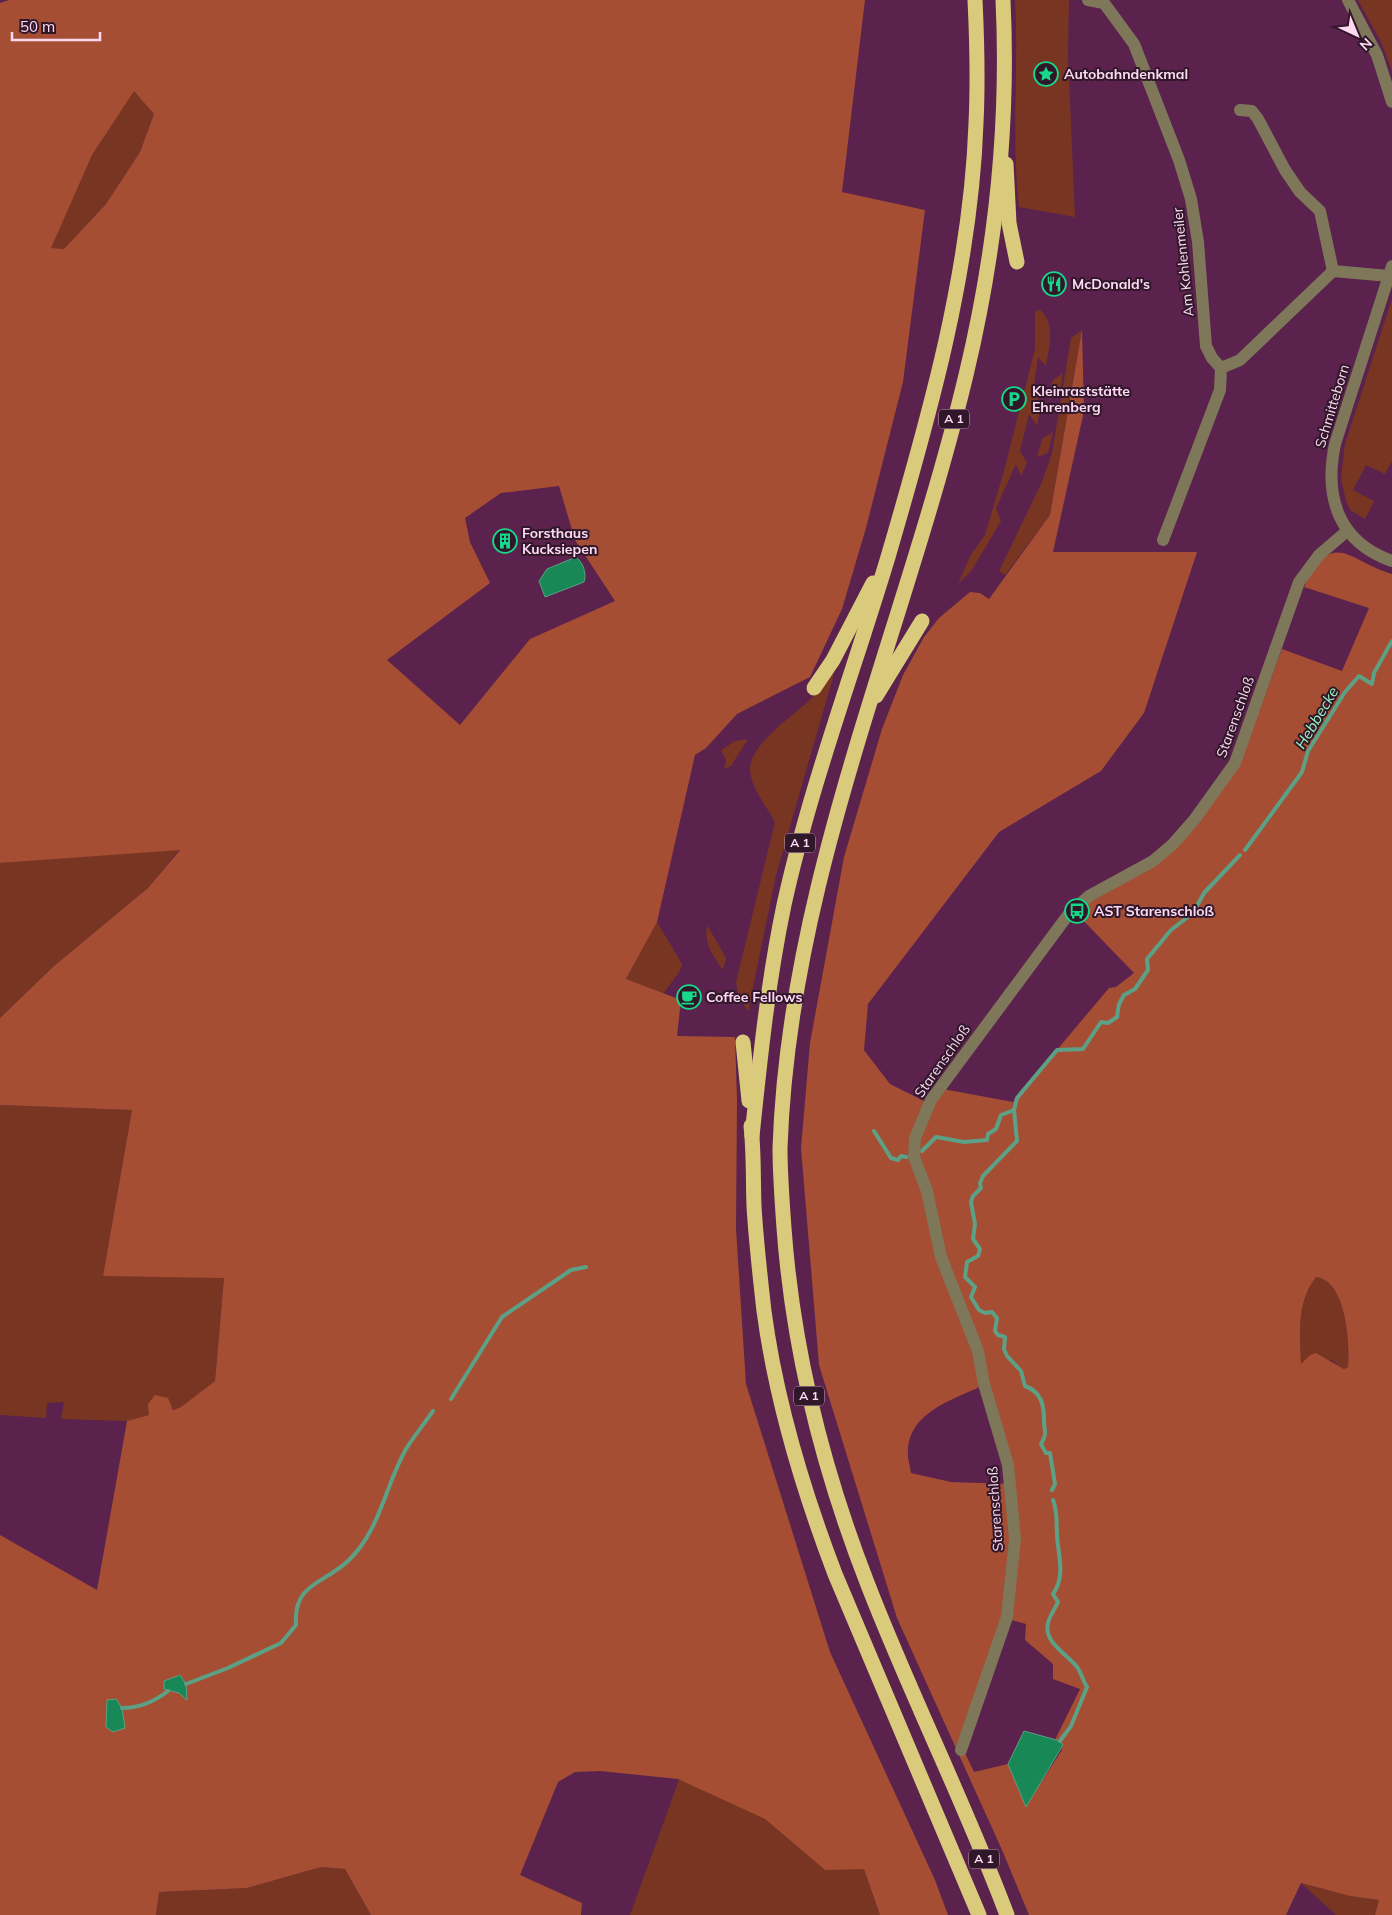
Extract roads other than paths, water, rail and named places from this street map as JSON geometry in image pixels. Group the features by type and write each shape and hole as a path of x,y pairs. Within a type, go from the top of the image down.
{"highway":[{"name":"A 1","path":"975,0 976,124 969,208 955,292 934,391 887,558 805,823 785,904 770,984 752,1136 754,1207 765,1314 776,1377 796,1458 814,1519 835,1574 979,1915"},
{"name":"A 1","path":"1003,0 1003,120 998,179 983,292 966,375 945,455 840,799 812,909 791,1018 780,1151 788,1284 800,1363 826,1465 866,1580 1007,1915"},
{"path":"1003,120 1009,223 1017,262"},
{"path":"814,688 833,660 887,558"},
{"path":"867,710 922,621"},
{"path":"743,1042 752,1136"}],"street":[{"name":"Am Kohlenmeiler","path":"1088,0 1104,3 1134,44 1179,160 1191,199 1198,242 1206,346 1212,358 1221,368"},
{"path":"1348,0 1377,55 1392,102"},
{"path":"1240,110 1252,111 1285,170 1300,192 1320,210 1334,271"},
{"path":"1163,540 1220,390 1221,368 1240,360 1334,271 1391,271"},
{"name":"Schmitteborn","path":"1391,271 1335,444 1331,464 1333,501 1347,531 1358,543 1378,556 1392,561"},
{"name":"Starenschloß","path":"962,1750 1007,1617 1015,1539 1008,1465 984,1384 978,1351 941,1257 927,1191 914,1157 914,1138 932,1100 1068,915 1089,896 1153,861 1173,844 1194,820 1225,778 1235,763 1299,582 1319,555 1347,531"}],"waterway":[{"name":"Hebbecke","path":"1245,850 1302,772 1308,751 1345,692 1359,676 1372,684 1374,673 1392,641"},
{"name":"Hebbecke","path":"1052,1490 1055,1484 1050,1453 1046,1453 1041,1444 1045,1432 1041,1400 1035,1392 1025,1386 1021,1371 1007,1356 1004,1349 1005,1337 998,1335 995,1331 997,1318 992,1312 985,1313 979,1310 971,1297 975,1287 965,1277 967,1262 978,1256 980,1249 973,1239 975,1224 971,1202 973,1196 981,1188 980,1183 983,1176 1017,1141 1014,1110 1017,1098 1057,1050 1083,1049 1101,1022 1108,1023 1117,1017 1119,1004 1124,995 1135,989 1148,970 1147,959 1171,930 1193,913 1204,893 1240,855"},
{"path":"922,1151 936,1137 964,1142 987,1140 988,1134 996,1129 1001,1115 1014,1110"},
{"path":"874,1131 891,1158 898,1160 901,1156 906,1157"},
{"path":"451,1399 502,1317 571,1270 586,1267"},
{"path":"186,1684 228,1668 281,1643 296,1625 296,1611 299,1601 305,1592 339,1569 359,1549 368,1536 406,1449 433,1411"},
{"name":"Hebbecke","path":"1053,1500 1056,1513 1060,1573 1057,1587 1053,1594 1058,1602 1047,1630 1052,1642 1080,1671 1087,1687 1071,1726 1060,1741"},
{"path":"122,1708 146,1704 168,1691"}],"place":[{"name":"Autobahndenkmal","path":"1046,74"},
{"name":"McDonald's","path":"1054,284"},
{"name":"Kleinraststätte Ehrenberg","path":"1014,399"},
{"name":"Forsthaus Kucksiepen","path":"505,541"},
{"name":"AST Starenschloß","path":"1077,911"},
{"name":"Coffee Fellows","path":"689,997"}]}
